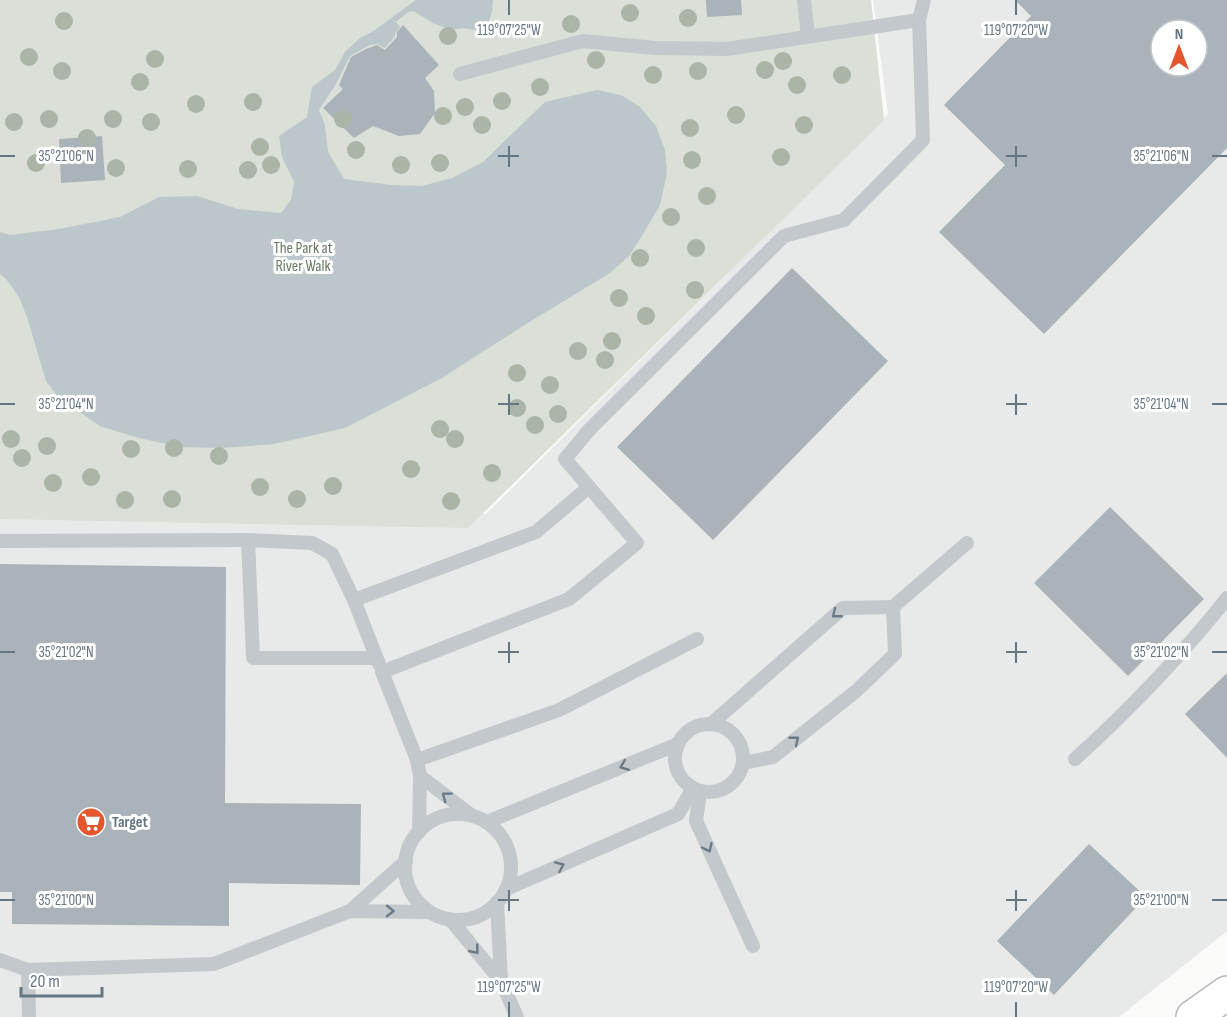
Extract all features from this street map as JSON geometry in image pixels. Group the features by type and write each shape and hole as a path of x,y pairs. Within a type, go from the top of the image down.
{"main road":[{"path":"1193,1017 1227,993"}],"lane":[{"path":"804,0 808,36"},
{"path":"382,672 569,599 637,543 565,459 590,429 784,236 844,220 923,140 919,20 924,0"},
{"path":"460,74 583,40 655,48 727,50 919,20"},
{"path":"354,600 536,532 589,487"},
{"path":"248,540 253,658 376,658"},
{"path":"0,541 248,540 312,543 332,554 354,600 417,760 420,776 419,832"},
{"path":"711,724 843,608 892,607 967,543"},
{"path":"1075,759 1109,729 1161,674 1206,625 1227,598"},
{"path":"743,764 773,757 855,692 895,654 892,607"},
{"path":"417,760 559,710 697,639"},
{"path":"711,724 722,726 731,732 739,741 743,752 740,774 733,784 712,793 696,790 681,779 674,759 681,738 699,725 711,724"},
{"path":"487,822 678,744"},
{"path":"420,776 472,816"},
{"path":"506,889 678,814 696,790"},
{"path":"696,790 696,821 753,946"},
{"path":"350,911 429,912 445,918 461,920 478,916 492,908 503,896 510,881 512,864 508,848 500,834 487,822 472,816 455,814 439,818 424,826 414,838 406,861 408,886 429,912"},
{"path":"0,960 28,970 214,964 350,911 406,861"},
{"path":"497,902 501,981"},
{"path":"450,919 501,981 517,1017"},
{"path":"28,970 29,1017"}],"shaded area":[{"path":"416,0 493,0 487,28 452,30 435,24 413,11 408,12 396,22 400,27 385,48 377,44 370,45 350,56 319,110 325,125 328,152 344,179 422,186 452,178 483,162 545,102 597,90 621,95 640,107 656,126 665,150 667,173 660,205 629,256 610,273 442,378 345,428 274,444 222,448 180,447 100,426 58,397 46,381 19,297 0,274 0,232 10,235 59,229 120,217 159,197 197,196 238,209 281,213 291,200 294,182 282,157 279,136 307,117 312,87 335,70 345,52 360,38"},
{"path":"873,0 1227,0 1227,931 1119,1017 0,1017 0,512 486,514 888,114"}],"green space":[{"name":"The Park at River Walk","path":"0,0 871,0 884,120 468,528 0,519"}],"building":[{"path":"706,0 741,0 742,15 707,17"},
{"path":"1015,0 1227,0 1227,148 1044,334 939,232 1005,165 944,105 1031,16"},
{"path":"403,25 439,65 425,78 434,91 435,113 420,134 399,136 373,126 354,138 323,108 343,89 339,85 351,57 377,45 385,50 397,37 397,32"},
{"path":"102,136 105,180 61,183 59,139"},
{"path":"792,268 888,361 713,540 617,447"},
{"path":"1110,507 1204,599 1128,676 1034,583"},
{"path":"0,564 226,567 225,803 361,804 360,885 229,883 229,926 12,924 12,892 0,892"},
{"path":"1227,673 1227,758 1185,714"},
{"path":"1089,844 1146,897 1054,995 997,941"}],"place":[{"name":"Target","path":"91,822"}]}
